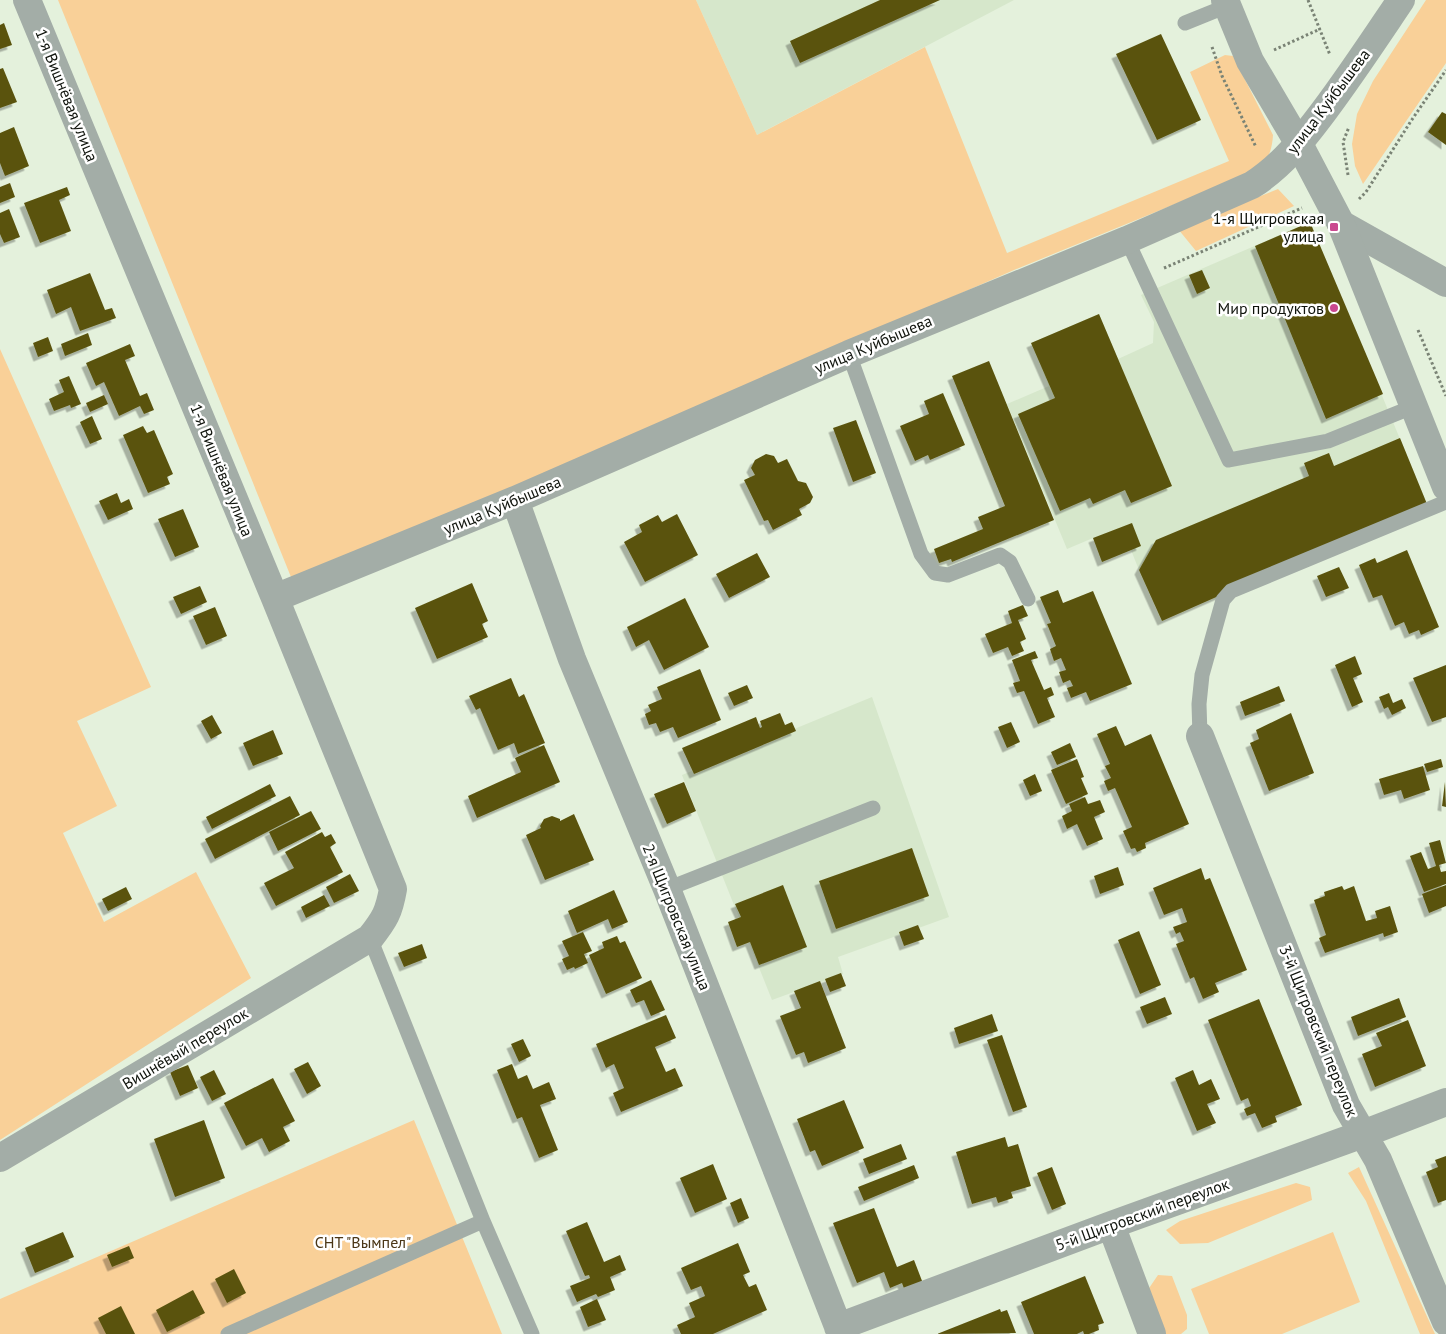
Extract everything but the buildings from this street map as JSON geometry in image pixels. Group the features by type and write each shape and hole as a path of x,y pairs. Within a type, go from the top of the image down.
{"street":[{"name":"1-я Вишнёвая улица","path":"27,0 275,598 393,889 390,909 370,938"},
{"name":"улица Куйбышева","path":"275,598 515,500 849,354 1127,240 1252,185 1269,174 1299,144 1342,87 1402,0"},
{"path":"1226,3 1250,61 1299,144 1338,218 1446,487"},
{"path":"1338,218 1446,283"},
{"name":"2-я Щигровская улица","path":"515,500 572,659 667,889 840,1330"},
{"name":"3-й Щигровский переулок","path":"1200,736 1346,1105 1378,1160 1446,1322"},
{"name":"Вишнёвый переулок","path":"0,1158 370,938"},
{"name":"5-й Щигровский переулок","path":"840,1330 1111,1225 1446,1102"},
{"path":"1111,1225 1152,1334"}],"lane":[{"path":"1185,23 1226,3"},
{"path":"1127,240 1230,460 1328,441 1414,406"},
{"path":"849,354 922,554 935,573 948,575 1000,555 1010,562 1028,599"},
{"path":"1200,736 1199,704 1202,675 1223,600 1231,591 1446,502"},
{"path":"667,889 873,808"},
{"path":"370,938 483,1221 532,1334"},
{"path":"228,1334 483,1221"}],"path":[{"path":"1308,0 1342,87 1352,120 1343,142 1348,179"},
{"path":"1338,218 1366,192 1446,70"},
{"path":"1145,277 1305,206"},
{"path":"1418,330 1446,396"}],"shaded area":[{"path":"696,0 1014,0 757,135"},
{"path":"1310,222 1427,504 1139,570 1131,550 1102,562 1093,538 1067,549 1007,404 1049,386 1031,343 1099,314 1118,359 1153,343 1154,322 1141,295"},
{"path":"872,697 949,917 838,957 843,974 772,1000 682,775"}],"green space":[{"path":"58,0 696,0 757,135 925,47 1007,253 1229,161 1190,72 1225,55 1233,56 1273,135 1270,151 1264,163 1256,171 1014,270 625,441 293,582"},
{"path":"1426,0 1446,0 1446,63 1363,184 1355,166 1352,144 1357,114 1373,81"},
{"path":"1278,189 1294,206 1196,251 1178,229"},
{"path":"0,349 151,687 77,721 117,806 63,833 104,922 196,872 251,978 0,1140"},
{"name":"СНТ \"Вымпел\"","path":"414,1120 502,1334 0,1334 0,1299"},
{"path":"1359,1167 1435,1334 1420,1334 1366,1201 1348,1173"},
{"path":"1296,1183 1310,1187 1312,1200 1208,1243 1180,1244 1166,1230 1180,1221"},
{"path":"1333,1232 1360,1302 1282,1334 1209,1334 1191,1289"},
{"path":"1158,1275 1172,1276 1187,1315 1187,1329 1181,1334 1160,1334 1143,1297"}],"place":[{"name":"1-я Щигровская улица","path":"1334,227"},
{"name":"Мир продуктов","path":"1334,308"}]}
